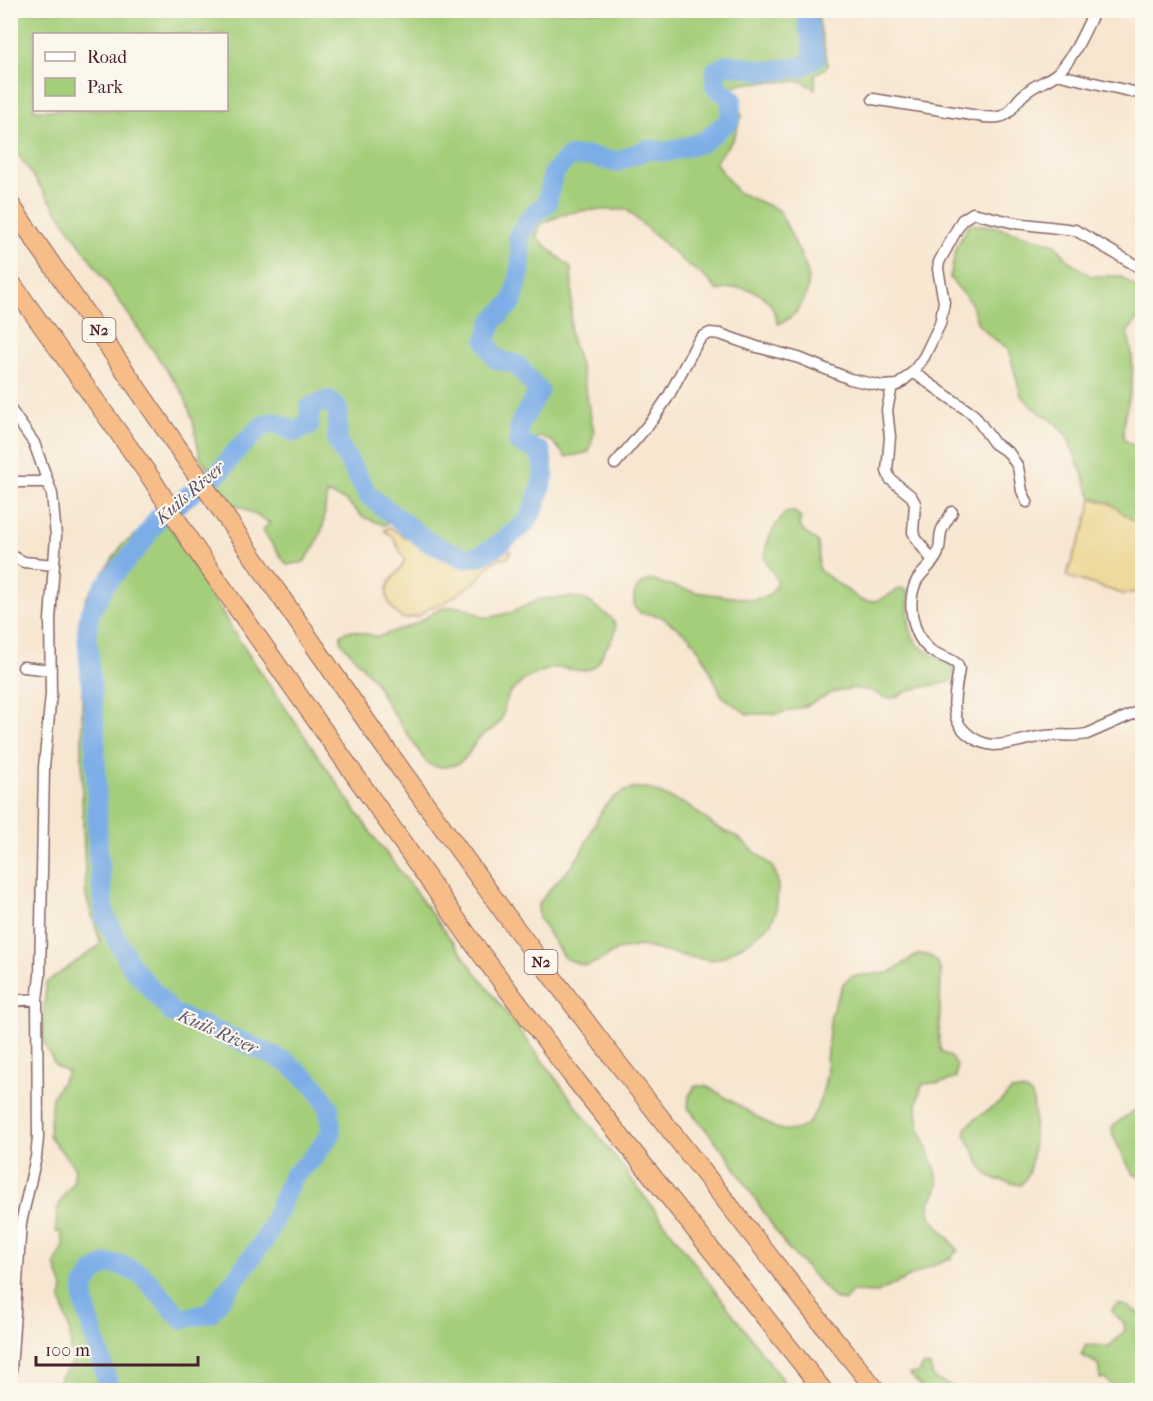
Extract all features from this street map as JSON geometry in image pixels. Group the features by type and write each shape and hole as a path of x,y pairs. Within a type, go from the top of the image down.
{"highway":[{"name":"N2","path":"10,204 376,735 508,918 605,1047 876,1390"},
{"name":"N2","path":"10,281 153,481 192,543 510,992 570,1073 823,1390"}],"street":[{"path":"873,99 998,119 1005,117 1029,90 1056,74 1066,64 1095,10"},
{"path":"1056,74 1143,94"},
{"path":"615,464 653,419 668,397 697,343 710,333 799,358 850,379 892,386 906,379 924,357 940,324 944,302 938,269 939,262 962,220 968,214 978,213 1015,223 1075,230 1143,269"},
{"path":"914,372 974,415 994,443 1009,453 1017,467 1027,502"},
{"path":"892,386 887,410 890,437 887,471 890,479 911,496 915,503 913,532 933,561"},
{"path":"10,409 34,443 52,494 56,536 50,620 51,670 44,767 40,976 36,999 38,1138 32,1173 16,1223 10,1385"},
{"path":"10,482 47,482"},
{"path":"952,512 941,532 939,550 918,579 913,590 915,631 931,651 957,664 959,669 955,702 957,720 969,734 980,743 996,745 1047,736 1087,735 1143,710"},
{"path":"10,555 24,562 54,565"},
{"path":"22,667 51,670"},
{"path":"10,1001 36,999"}],"green space":[{"path":"10,11 817,11 828,66 815,75 815,89 802,81 743,83 731,87 742,116 733,139 715,162 737,192 779,210 808,275 807,291 801,305 785,321 778,324 771,305 766,299 747,289 732,288 718,291 627,210 572,212 541,224 536,237 571,268 570,334 582,372 594,432 589,452 566,457 553,442 539,436 529,445 541,452 544,476 528,518 503,542 476,556 464,558 456,556 420,536 398,518 384,525 363,517 346,501 327,493 323,527 315,546 304,562 287,565 262,530 270,523 237,505 232,505 200,457 193,421 184,395 11,144"},
{"path":"970,224 993,226 1055,244 1069,261 1091,276 1120,276 1140,290 1142,315 1127,332 1131,346 1132,370 1123,434 1124,440 1138,448 1142,447 1142,528 1111,504 1092,498 1067,436 1052,420 1032,407 1021,395 1008,348 991,337 978,324 971,303 950,278 956,247"},
{"path":"787,512 795,512 801,518 799,525 804,532 817,541 819,570 861,600 872,602 902,588 909,592 909,624 914,638 923,649 955,669 954,676 949,682 913,689 893,698 885,698 872,691 854,688 831,693 806,706 777,714 747,714 722,696 703,656 690,637 660,616 640,613 635,608 636,590 641,584 650,580 695,592 754,600 768,596 774,589 777,579 767,564 766,547 775,526"},
{"path":"167,521 234,633 371,833 790,1390 51,1390 75,1359 71,1351 70,1334 61,1299 63,1289 55,1264 64,1246 61,1232 56,1232 57,1210 73,1184 75,1168 49,1136 52,1097 68,1072 56,1066 42,1039 46,983 101,944 86,896 82,797 82,660 78,628 86,598 122,545 146,527"},
{"path":"571,597 591,603 615,624 613,638 597,664 585,670 554,668 525,680 510,692 499,723 479,738 468,755 453,766 436,767 427,763 385,701 375,681 341,642 341,634 348,631 378,637 415,624 440,609 448,607 463,607 483,617 491,617 513,612 540,599"},
{"path":"635,788 647,788 689,806 716,827 737,837 772,866 777,877 778,888 776,912 771,923 753,939 723,957 712,960 641,946 617,950 586,966 564,958 539,918 538,906 579,856 606,806 613,798"},
{"path":"918,954 927,955 936,960 941,972 939,1040 941,1051 951,1057 957,1066 956,1078 945,1082 923,1084 917,1103 917,1113 921,1132 938,1180 936,1192 929,1204 930,1216 958,1250 950,1259 877,1293 852,1292 845,1301 834,1298 785,1245 726,1154 688,1108 689,1096 695,1086 707,1086 775,1128 792,1130 803,1127 811,1119 822,1094 827,1067 831,1014 844,982 853,976 889,973"},
{"path":"1011,1091 1027,1091 1032,1096 1034,1116 1032,1157 1025,1179 1020,1185 995,1179 985,1173 965,1134 967,1127 975,1119 1000,1102"},
{"path":"1142,1103 1142,1176 1139,1176 1134,1175 1131,1171 1113,1136 1112,1128"},
{"path":"1118,1304 1129,1307 1142,1315 1142,1390 1113,1390 1113,1386 1104,1378 1100,1379 1098,1364 1081,1355 1086,1345 1109,1346 1125,1331 1124,1323 1113,1313 1112,1309"},
{"path":"923,1366 930,1366 935,1379 960,1390 923,1390 910,1374 919,1373"}],"sand":[{"path":"1092,498 1111,504 1142,528 1142,591 1123,594 1066,576 1086,524"},
{"path":"389,527 430,551 465,564 473,565 482,562 506,548 511,552 507,558 500,558 493,562 475,582 447,601 429,608 419,616 404,619 392,608 388,600 389,583 405,560 393,537 384,530"}],"waterway":[{"name":"Kuils River","path":"110,1390 84,1302 84,1287 94,1272 106,1264 121,1265 142,1275 182,1319 210,1313 266,1238 293,1176 312,1159 331,1133 329,1108 315,1086 288,1063 172,1013 132,967 105,917 98,853 95,729 87,635 89,615 105,585 141,544 158,518 220,472 232,455 262,426 274,422 295,432 309,426 310,407 328,400 338,409 337,441 369,496 428,542 464,558 479,556 498,545 527,522 535,506 544,476 541,452 518,442 520,424 539,391 517,365 496,359 486,341 492,322 513,301 520,272 521,256 518,236 534,213 547,204 553,173 569,157 589,156 616,162 648,149 666,152 703,142 730,120 732,99 715,86 716,70 729,64 767,71 801,67 815,58 805,10"}]}
